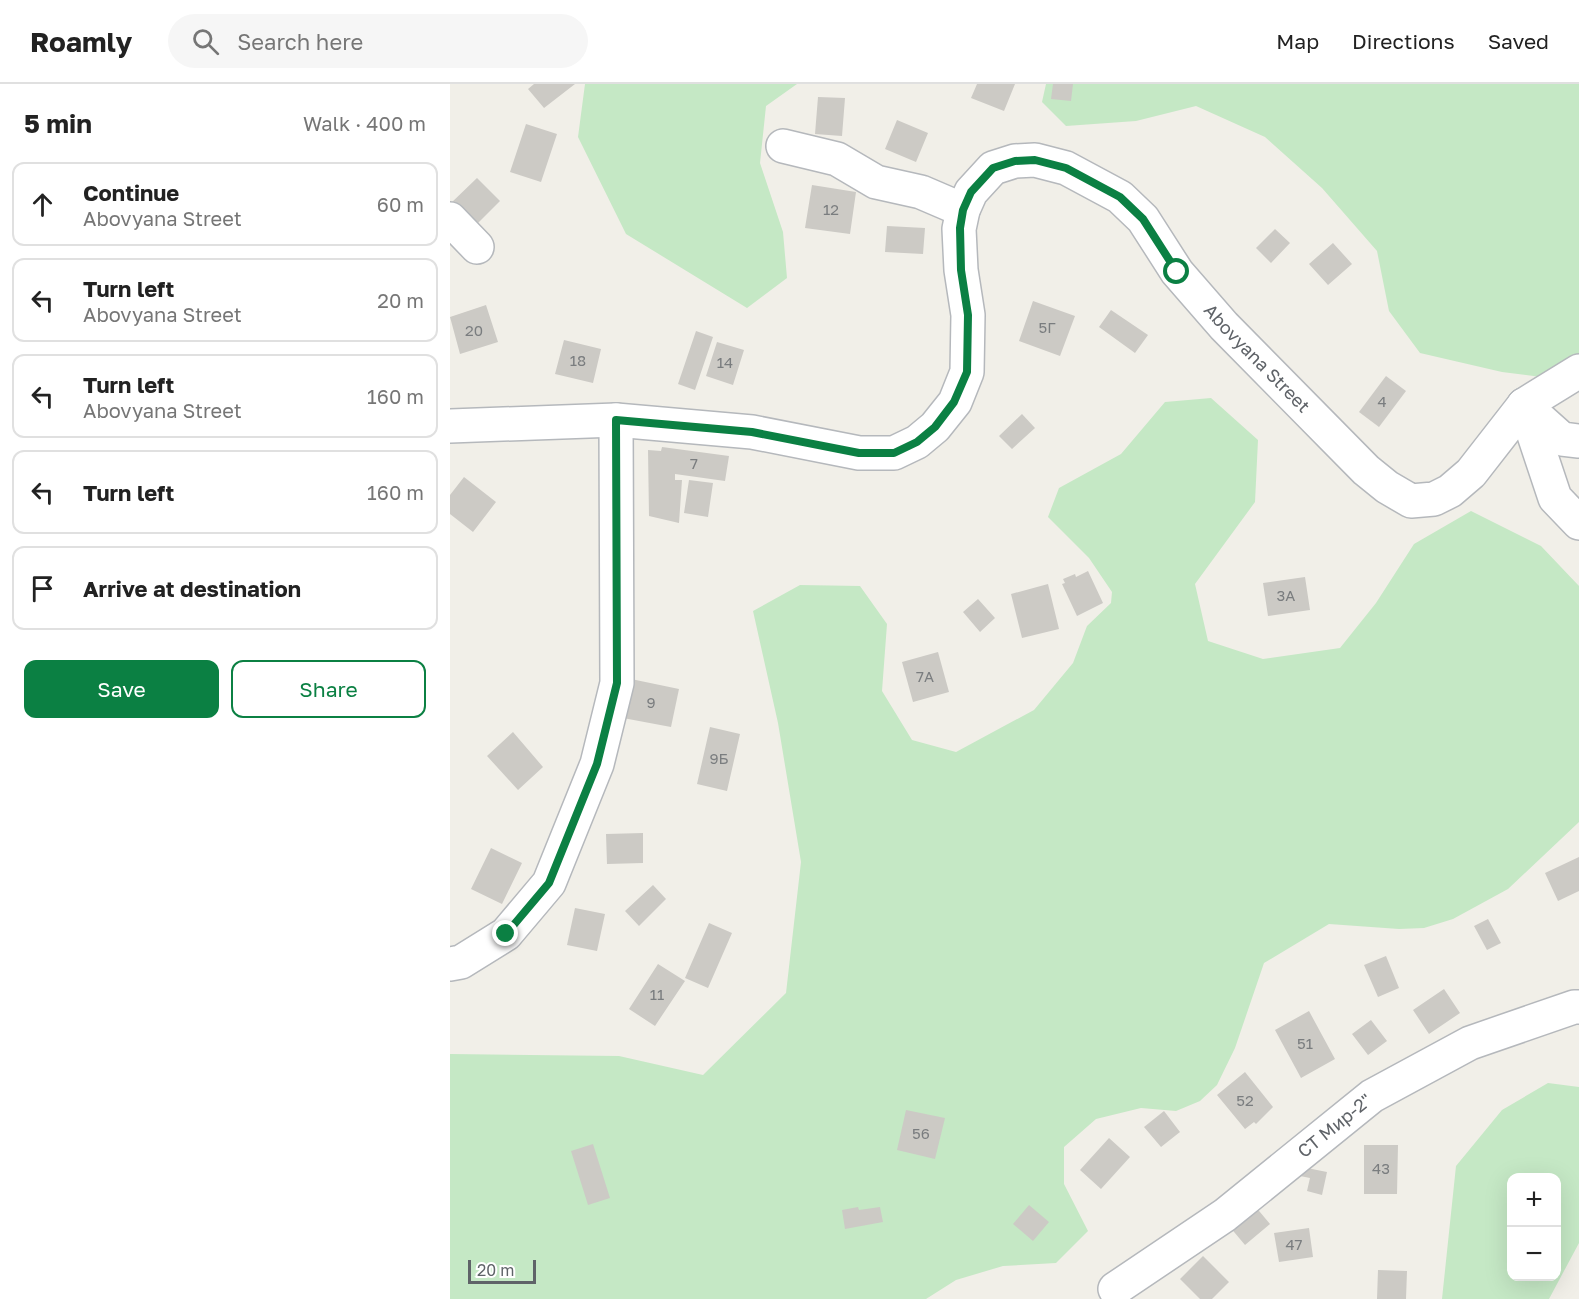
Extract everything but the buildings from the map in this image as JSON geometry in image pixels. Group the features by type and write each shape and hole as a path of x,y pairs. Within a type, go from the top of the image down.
{"street":[{"path":"783,146 837,159 876,182 921,192 963,210"},
{"name":"Abovyana Street","path":"450,426 616,420 752,432 859,453 894,453 917,442 935,427 954,402 967,372 968,315 961,270 960,228 963,210 971,192 993,168 1015,161 1035,160 1066,168 1120,197 1143,219 1177,272 1224,326 1366,470 1387,487 1411,501 1434,499 1450,491 1471,473 1524,405 1579,371"},
{"path":"450,219 477,247"},
{"path":"1524,405 1562,439 1579,441"},
{"path":"1524,405 1555,498 1579,523"},
{"path":"450,964 461,962 506,934 549,883 597,764 617,683 616,420"},
{"name":"СТ Мир-2\"","path":"1115,1289 1225,1215 1372,1096 1470,1043 1579,1007"}],"green space":[{"path":"585,84 797,84 766,106 760,163 783,232 787,278 747,308 626,234 578,137"},
{"path":"1046,84 1579,84 1579,382 1502,372 1420,353 1389,311 1377,251 1322,188 1265,137 1196,106 1136,121 1066,126 1042,102"},
{"path":"1211,398 1258,440 1255,502 1195,584 1208,641 1263,659 1340,648 1376,603 1414,544 1471,511 1541,546 1579,586 1579,822 1508,889 1453,919 1424,928 1399,929 1329,924 1264,963 1235,1048 1217,1085 1200,1101 1176,1111 1141,1108 1096,1119 1064,1147 1064,1184 1088,1231 1056,1263 1003,1266 956,1280 926,1299 450,1299 450,1054 619,1056 703,1075 786,993 801,862 778,723 753,611 800,585 860,586 887,624 882,691 912,740 956,752 1034,710 1073,663 1087,626 1111,603 1112,592 1089,558 1048,517 1059,488 1121,454 1165,402"},
{"path":"1548,1083 1579,1087 1579,1243 1561,1277 1561,1173 1507,1173 1507,1281 1559,1281 1549,1299 1442,1299 1456,1166 1502,1110"}],"route":[{"path":"506,934 549,883 597,764 617,683 616,420 752,432 859,453 894,453 917,442 935,427 954,402 967,372 968,315 961,270 960,228 963,210 971,192 993,168 1015,161 1035,160 1066,168 1120,197 1143,219 1177,272"}]}
